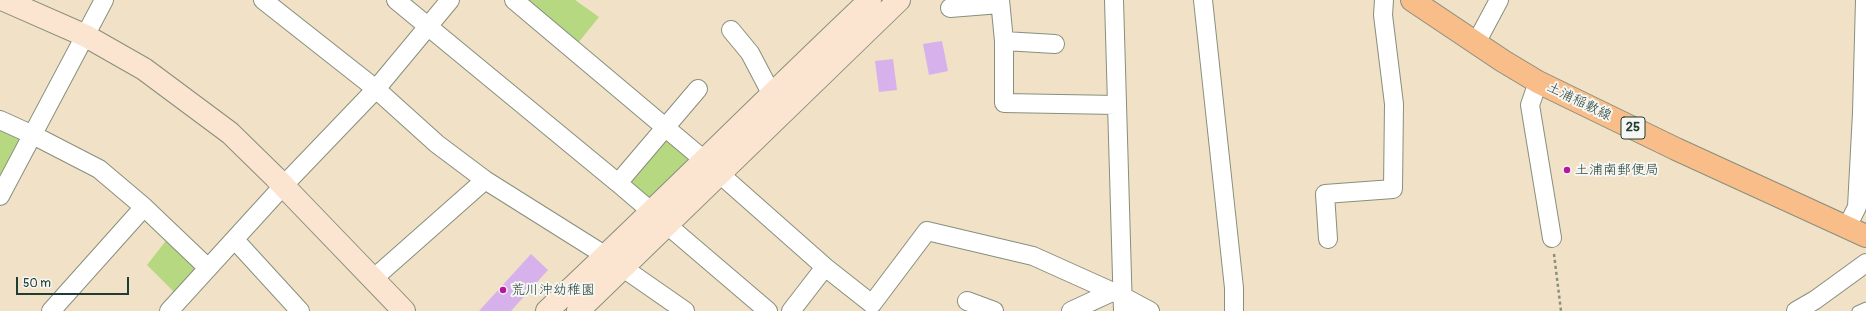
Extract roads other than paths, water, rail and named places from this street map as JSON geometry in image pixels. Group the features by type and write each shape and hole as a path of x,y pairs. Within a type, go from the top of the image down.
{"main road":[{"name":"土浦稲敷線","path":"1412,0 1538,82 1676,149 1856,231"}],"street":[{"path":"4,0 86,36 144,69 230,133 284,186 404,311"},
{"path":"0,196 104,0"},
{"path":"263,0 376,89 437,144 485,180 615,262 685,311"},
{"path":"396,0 618,183 659,220 768,311"},
{"path":"169,311 376,89 450,0"},
{"path":"514,0 711,166 825,267 872,304 927,231 1033,256 1119,300 1150,311"},
{"path":"547,311 615,262 659,220 711,166 771,93 870,0"},
{"path":"711,166 899,0"},
{"path":"1114,0 1117,104 1119,300"},
{"path":"1203,0 1234,288 1234,311"},
{"path":"1328,239 1325,194 1393,189 1394,104 1383,15 1384,0"},
{"path":"1476,43 1499,0"},
{"path":"1856,231 1856,207 1862,113 1865,0"},
{"path":"950,8 1000,2 1004,41 1004,103 1117,104"},
{"path":"731,30 750,52 771,93"},
{"path":"1004,41 1055,44"},
{"path":"1538,82 1530,105 1552,238"},
{"path":"618,183 698,89"},
{"path":"0,120 99,169 144,207 208,268"},
{"path":"373,279 485,180"},
{"path":"51,311 144,207"},
{"path":"235,240 300,311"},
{"path":"578,311 615,262"},
{"path":"1796,311 1820,305 1866,263"},
{"path":"790,311 825,267"},
{"path":"1070,311 1119,300"},
{"path":"968,301 994,311"}],"lane":[{"path":"1857,311 1866,307"}],"place":[{"name":"土浦南郵便局","path":"1567,170"},
{"name":"荒川沖幼稚園","path":"503,290"}]}
